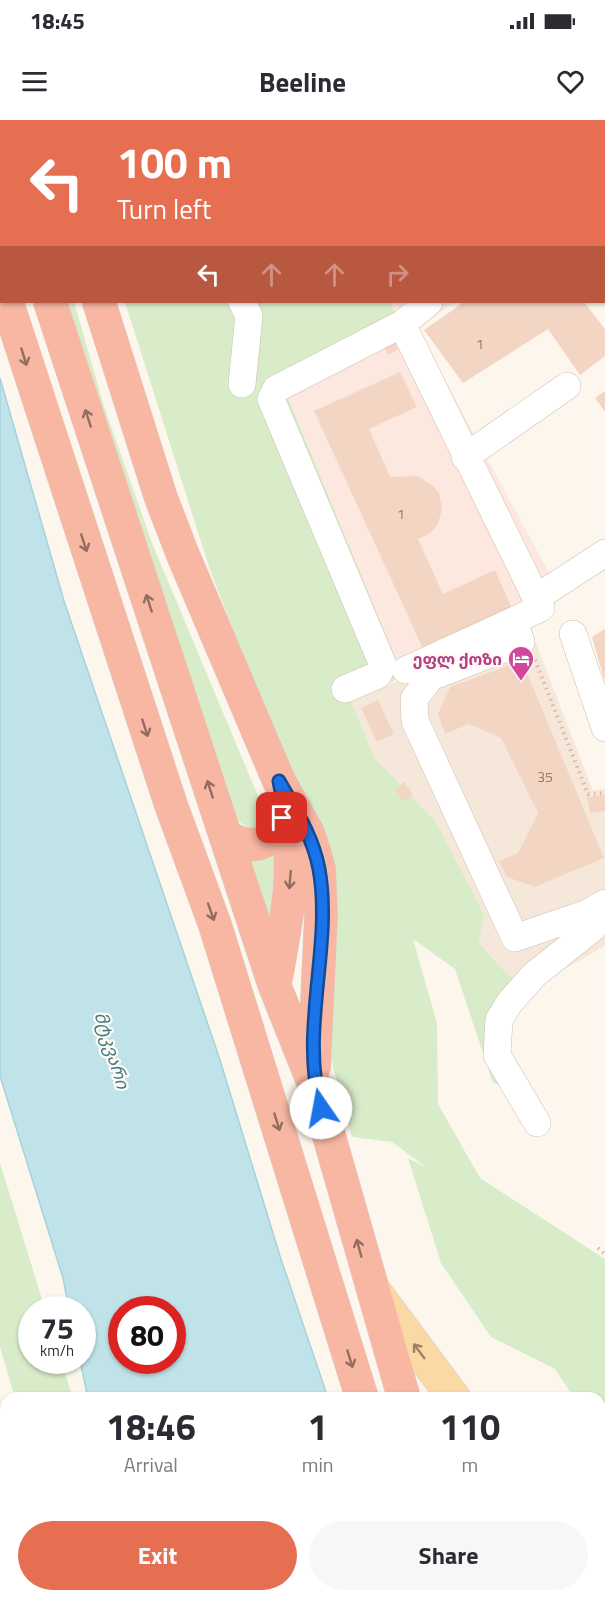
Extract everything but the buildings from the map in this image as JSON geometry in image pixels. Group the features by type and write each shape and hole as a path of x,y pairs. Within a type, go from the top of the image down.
{"highway":[{"path":"7,303 145,728 212,915 360,1392"},
{"path":"50,303 274,984 315,1087 369,1283 403,1392"},
{"path":"99,303 161,498 281,794 292,857 287,913 260,1066"},
{"path":"226,836 247,845 265,842 278,828 281,794"},
{"path":"281,794 308,833 319,869 321,916 315,1019 315,1087"},
{"path":"321,1263 403,1392"}],"main road":[{"path":"369,1283 450,1392"}],"lane":[{"path":"242,303 249,316 242,384"},
{"path":"345,689 378,675 383,665 271,399 276,389 402,324 427,303"},
{"path":"402,324 465,457 541,608 517,631 431,677 414,699 415,721 514,938 601,906"},
{"path":"465,457 567,386"},
{"path":"536,598 605,553"},
{"path":"406,670 517,631"},
{"path":"573,633 605,728"},
{"path":"537,1123 497,1055 499,1020 510,1002 534,975 593,928 601,906"}],"path":[{"path":"517,631 527,639 588,794 605,793"},
{"path":"598,1248 605,1254"}],"shaded area":[{"path":"390,303 452,303 418,331 559,591 403,676 287,394 417,331 393,309"},
{"path":"528,623 593,791 605,789 605,946 534,986 508,975 479,943 484,914 435,820 375,759 351,701"}],"green space":[{"path":"64,303 74,303 104,406 152,543 265,815 262,826 249,829 237,820"},
{"path":"125,303 390,303 393,309 418,331 287,395 403,676 351,701 375,759 435,820 484,914 479,943 508,975 534,986 503,1015 500,1085 493,1083 455,969 413,939 437,1023 438,1104 480,1178 605,1259 605,1392 570,1392 555,1369 491,1337 441,1263 408,1158 427,1168 392,1142 352,1137 319,1015 315,948 279,748 210,570"},
{"path":"280,834 267,945 237,848"},
{"path":"0,1163 41,1296 18,1296 18,1374 65,1374 71,1392 13,1392 0,1347"}],"water":[{"name":"მტკვარი","path":"0,378 64,601 220,1060 280,1256 326,1392 87,1392 83,1374 96,1374 96,1296 66,1296 63,1278 0,1076"}],"place":[{"name":"ეფლ ქოზი","path":"521,682"}],"route":[{"path":"282,818 284,807 279,781 308,833 319,869 321,916 314,1050 315,1087 321,1108"}]}
